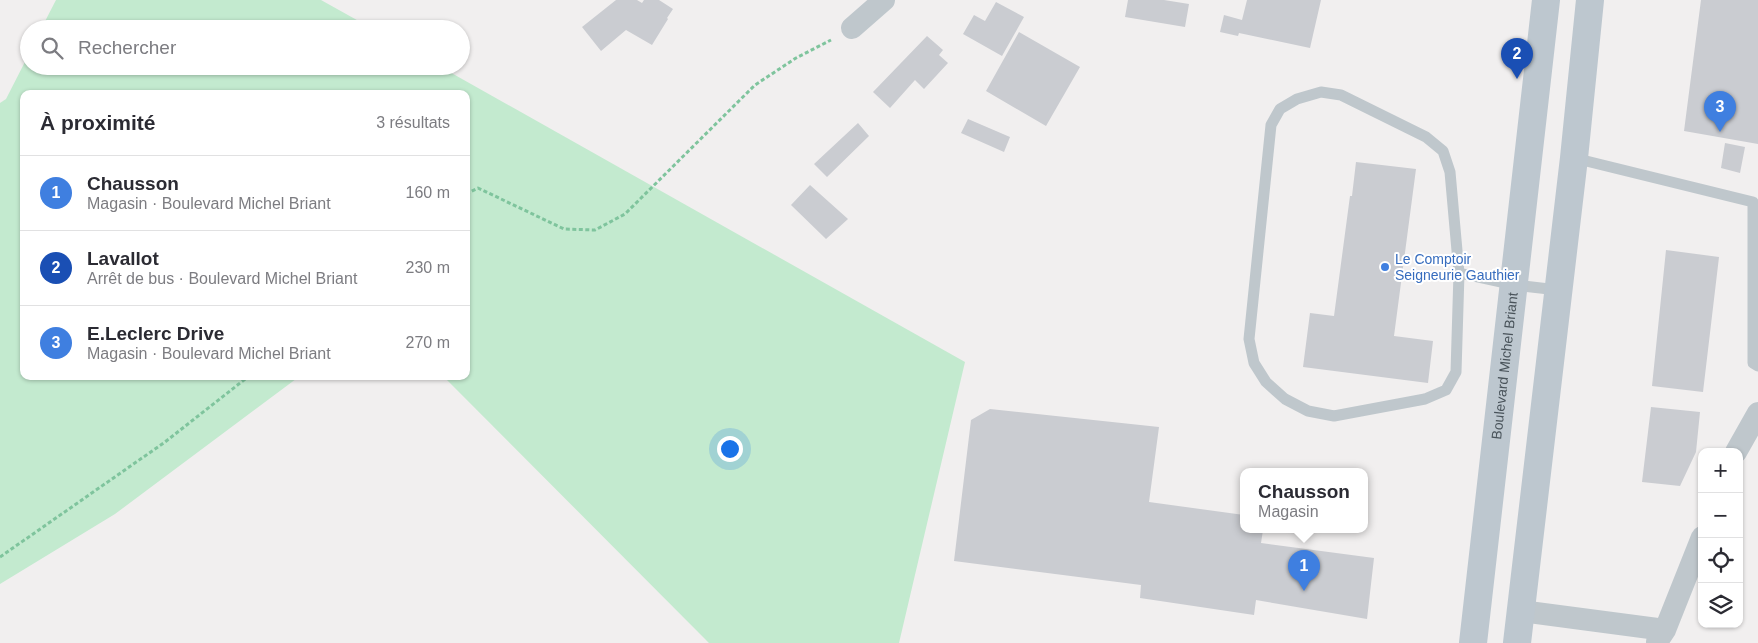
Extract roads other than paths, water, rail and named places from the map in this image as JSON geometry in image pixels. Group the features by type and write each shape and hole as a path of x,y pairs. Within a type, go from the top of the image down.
{"main road":[{"name":"Boulevard Michel Briant","path":"1473,643 1546,0"},
{"path":"1517,643 1574,158 1590,0"}],"street":[{"path":"852,28 884,0"},
{"path":"1738,448 1758,413"},
{"path":"1521,611 1660,637 1702,538"}],"lane":[{"path":"1321,92 1341,95 1426,137 1443,151 1450,172 1459,273 1456,372 1446,390 1426,400 1334,416 1308,411 1285,399 1266,382 1254,363 1249,340 1271,125 1280,109 1297,98 1321,92"},
{"path":"1574,158 1753,202 1753,363 1758,366"},
{"path":"1459,273 1514,285 1558,290"}],"place":[{"name":"Lavallot","path":"1517,79"},
{"name":"E.Leclerc Drive","path":"1720,132"},
{"name":"Le Comptoir Seigneurie Gauthier","path":"1385,267"},
{"name":"Chausson","path":"1304,591"}]}
